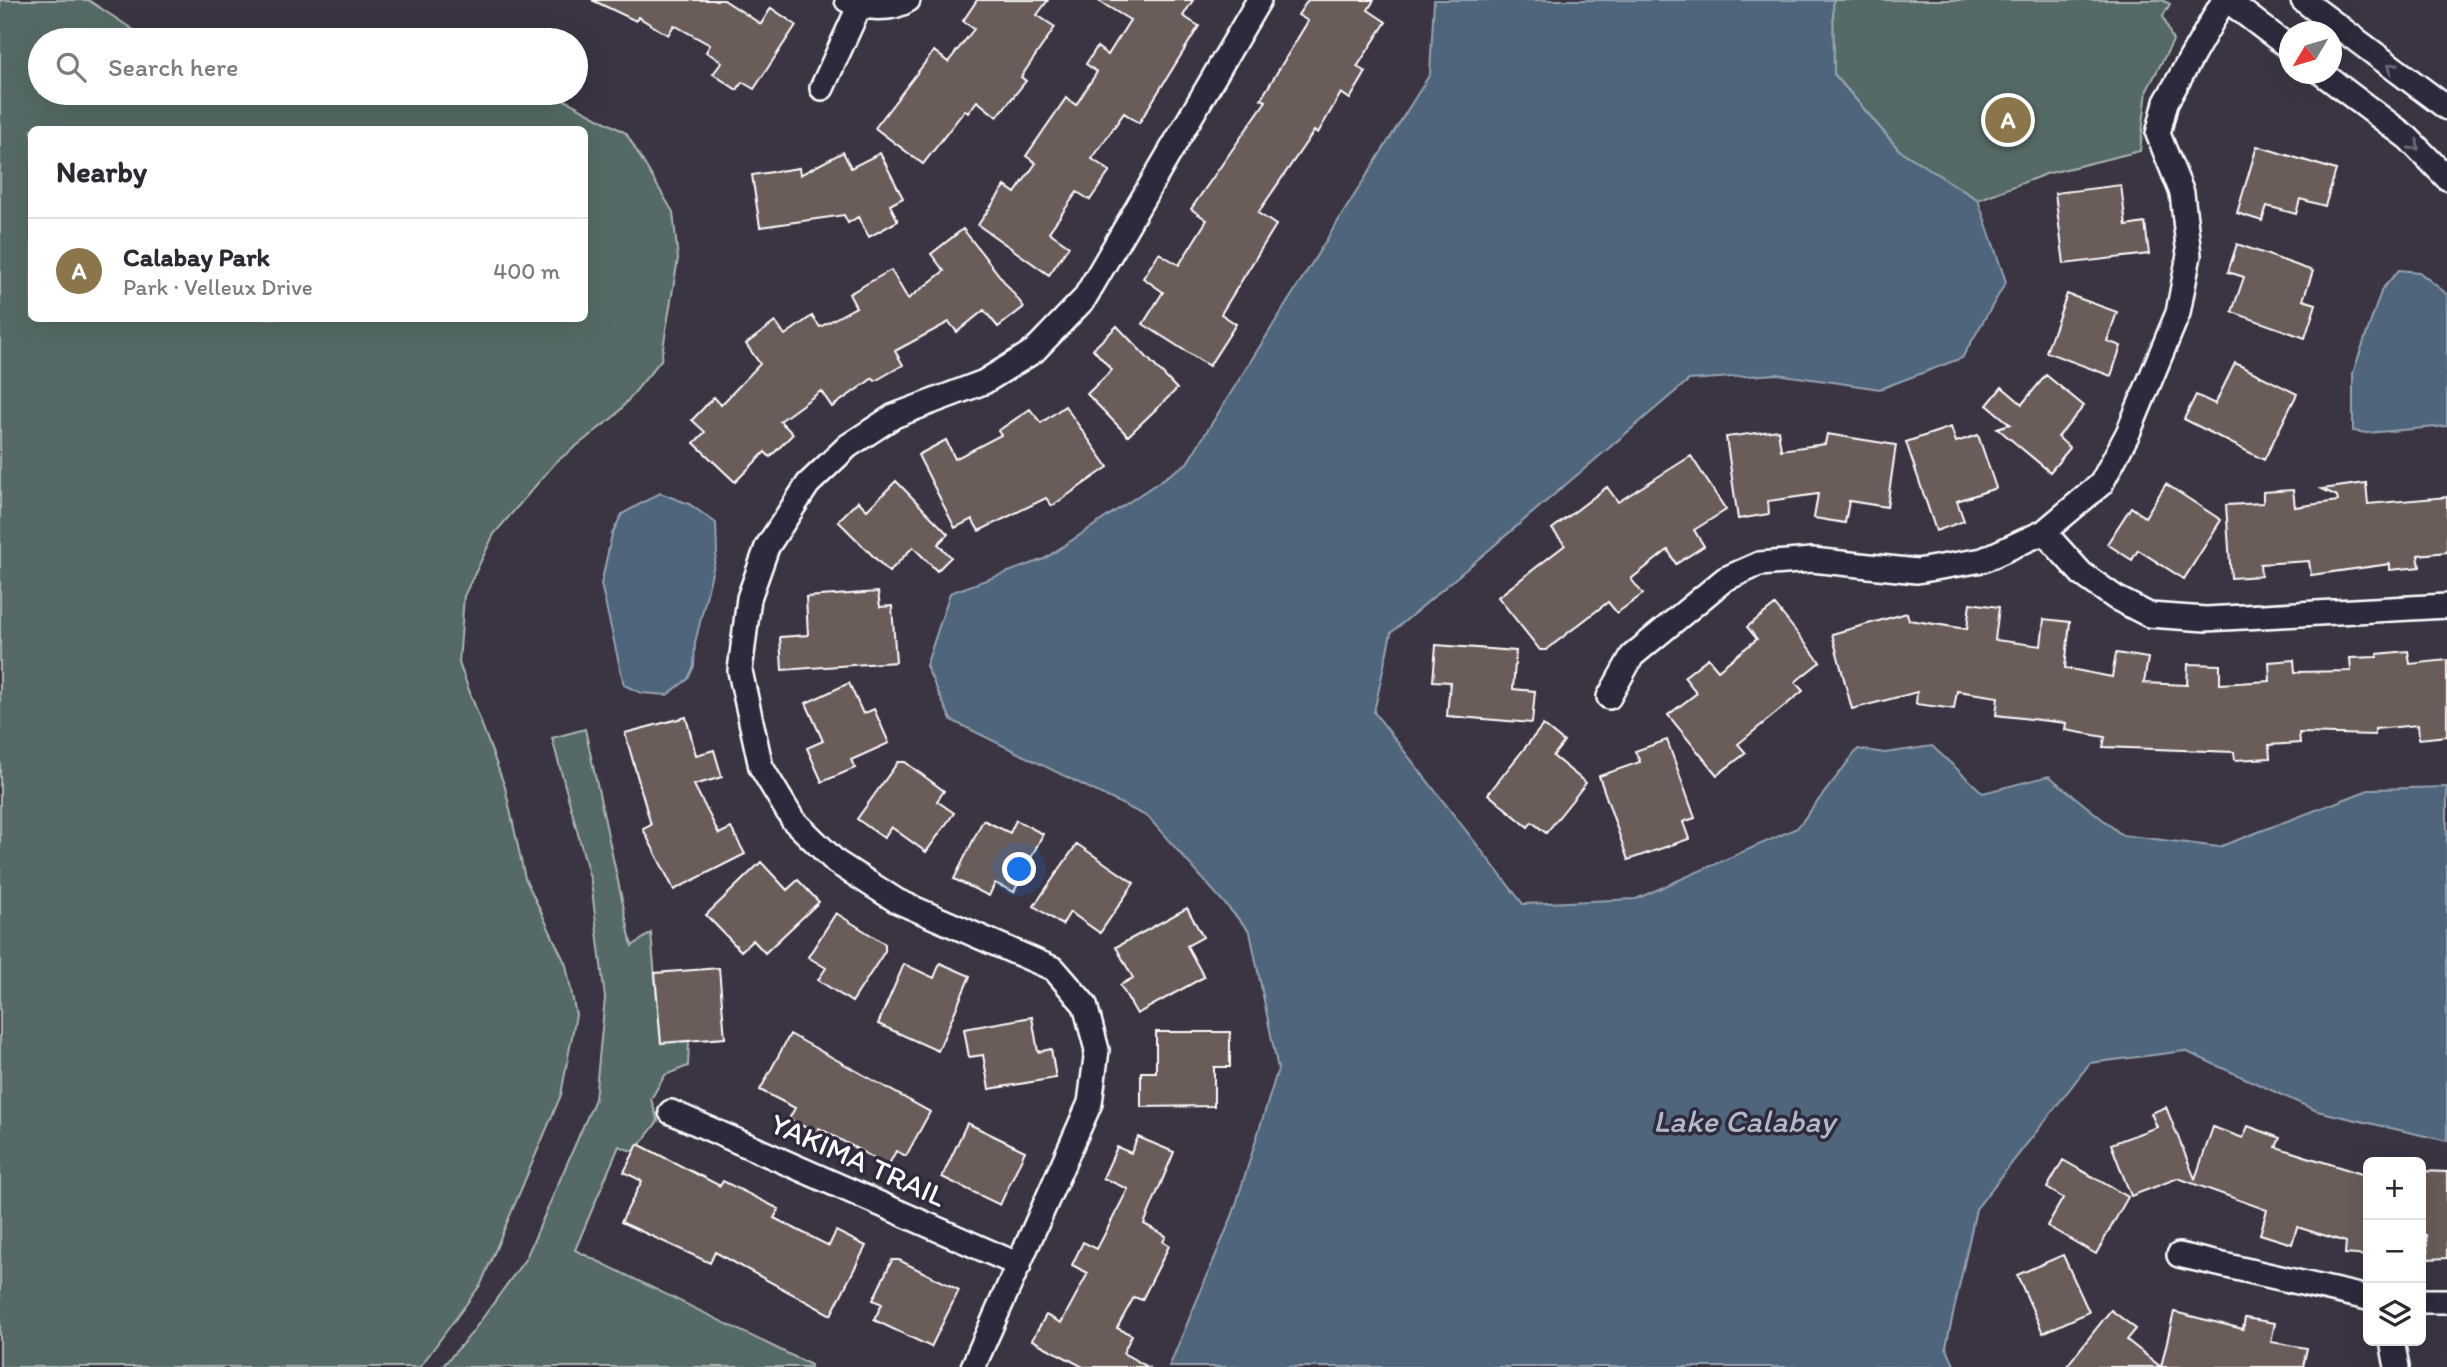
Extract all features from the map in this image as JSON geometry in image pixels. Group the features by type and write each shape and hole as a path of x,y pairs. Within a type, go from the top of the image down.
{"street":[{"path":"822,88 853,3 899,6 908,0"},
{"path":"973,1367 1090,1102 1097,1050 1085,1005 1054,969 897,901 836,862 793,820 761,767 740,671 749,598 767,547 808,484 848,446 894,416 984,383 1034,351 1084,299 1259,0"},
{"path":"1609,697 1632,656 1725,579 1759,564 1812,560 1917,571 1983,560 2044,531 2101,484 2128,433 2178,313 2189,255 2182,193 2158,134 2166,102 2225,0 2279,40"},
{"path":"2303,0 2447,108"},
{"path":"2336,84 2408,138 2447,178"},
{"path":"2044,531 2082,574 2116,598 2149,615 2206,619 2447,606"},
{"name":"YAKIMA TRAIL","path":"671,1112 1019,1265"},
{"path":"2179,1255 2363,1297"},
{"path":"2426,1301 2447,1301"},
{"path":"2393,1346 2397,1367"}],"green space":[{"path":"0,0 88,0 131,28 28,28 28,105 574,105 626,133 673,212 678,259 661,360 616,415 556,462 494,534 464,596 459,663 505,787 525,878 566,965 576,1015 561,1095 481,1284 420,1367 0,1367"},
{"path":"1833,0 2162,0 2170,4 2163,16 2173,41 2147,90 2140,151 2046,174 1978,200 1899,150 1834,74"},
{"path":"585,729 632,946 651,933 661,1043 689,1041 688,1066 665,1075 651,1099 658,1121 634,1152 619,1146 575,1250 811,1367 442,1367 471,1334 526,1258 595,1099 605,998 591,882 552,738"}],"water":[{"name":"Lake Calabay","path":"1434,0 1833,0 1834,74 1899,150 1978,200 2006,282 1962,358 1880,389 1777,374 1689,380 1391,633 1374,712 1523,904 1636,899 1797,828 1858,749 1885,753 1932,746 1983,793 2049,776 2122,835 2219,847 2371,789 2447,787 2447,1141 2317,1111 2185,1051 2090,1063 1976,1209 1946,1347 1955,1367 1169,1367 1233,1214 1278,1069 1250,932 1148,817 951,720 926,666 950,593 1044,559 1187,463 1430,74"},
{"path":"2399,270 2419,272 2447,294 2447,426 2367,433 2353,431 2353,373 2382,289"},
{"path":"660,493 689,504 716,523 717,552 695,643 694,666 688,679 667,695 641,693 624,685 601,584 612,534 622,514"}],"building":[{"path":"592,0 724,0 761,24 771,8 796,25 754,89 742,82 737,90 713,74 722,62 706,52 710,45 674,25 668,35 638,17 636,21"},
{"path":"977,0 1048,0 1037,15 1055,27 1021,77 1026,81 997,117 977,101 968,113 965,110 923,164 875,128 934,51 948,62 974,29 963,21"},
{"path":"1097,0 1193,0 1183,16 1199,26 1139,123 1124,113 1092,159 1110,171 1090,200 1077,192 1049,232 1069,246 1049,275 978,225 1005,186 1015,193 1036,163 1026,156 1066,98 1076,105 1097,72 1086,64 1097,47 1108,55 1130,20"},
{"path":"1308,0 1374,0 1368,10 1386,22 1357,67 1366,72 1350,99 1341,93 1318,133 1314,131 1258,213 1276,225 1221,314 1236,324 1209,366 1143,324 1163,292 1143,278 1159,253 1179,265 1207,220 1191,209 1266,101 1261,99 1308,21 1298,15"},
{"path":"2257,146 2336,170 2325,206 2300,199 2296,214 2267,206 2262,221 2237,213"},
{"path":"843,152 851,168 880,153 903,198 890,205 898,221 869,237 858,217 848,223 844,215 760,227 752,175 799,168 800,175"},
{"path":"2121,185 2126,226 2145,223 2149,254 2064,264 2055,193"},
{"path":"963,229 1024,307 998,327 984,310 957,332 949,322 895,351 903,365 875,381 873,378 832,407 821,391 780,421 793,434 770,457 765,452 735,482 694,443 705,432 692,420 714,397 721,405 760,364 746,344 775,322 785,335 812,316 820,327 856,307 849,294 891,270 908,299 944,271 931,254"},
{"path":"2237,244 2313,271 2303,300 2316,304 2305,338 2232,312 2244,277 2228,272"},
{"path":"2067,294 2117,312 2107,341 2121,346 2111,376 2046,352"},
{"path":"1117,326 1177,389 1128,436 1087,394 1112,370 1093,349"},
{"path":"2235,363 2297,394 2264,460 2184,419 2196,395 2215,404"},
{"path":"2046,375 2084,406 2058,437 2070,448 2050,472 1997,428 2010,424 1987,405 2002,387 2022,404"},
{"path":"1065,406 1108,467 1052,506 1046,498 979,531 972,519 955,528 918,455 946,440 955,459 1001,435 998,431 1030,409 1041,423"},
{"path":"1951,427 1956,442 1978,435 1996,488 1957,501 1964,521 1936,531 1906,442"},
{"path":"1778,430 1781,450 1825,444 1827,434 1896,445 1887,507 1849,501 1845,523 1814,518 1818,494 1768,501 1769,514 1738,519 1726,437"},
{"path":"1691,456 1726,510 1694,530 1704,546 1676,564 1668,550 1631,579 1643,594 1617,613 1608,602 1546,650 1540,650 1498,597 1565,545 1552,529 1607,487 1618,502"},
{"path":"896,481 948,534 938,544 951,557 937,571 913,547 889,572 838,521 858,501 867,510"},
{"path":"2366,483 2368,504 2447,497 2447,552 2418,555 2420,567 2390,570 2390,564 2311,575 2309,561 2260,564 2261,576 2231,578 2226,505 2263,503 2263,492 2293,490 2295,507 2338,501 2337,496 2322,489"},
{"path":"2166,484 2221,520 2184,579 2138,550 2132,560 2107,544 2131,507 2145,517"},
{"path":"878,592 880,607 892,606 896,662 782,670 780,637 808,635 806,597"},
{"path":"1970,603 1999,607 1995,640 2041,646 2044,619 2070,622 2065,668 2112,677 2116,653 2148,658 2144,683 2187,685 2188,664 2220,665 2220,684 2270,681 2269,662 2294,660 2295,672 2351,671 2350,658 2377,657 2377,654 2408,651 2410,664 2447,660 2447,736 2419,739 2418,725 2375,729 2375,735 2299,733 2300,743 2269,745 2270,758 2235,760 2234,752 2103,747 2105,737 2065,730 2066,723 1996,715 1998,697 1957,691 1954,709 1916,704 1917,692 1852,709 1832,634 1907,613 1909,620 1967,629"},
{"path":"1775,605 1820,662 1795,682 1803,691 1738,744 1746,753 1717,775 1668,715 1697,693 1684,677 1708,658 1718,670 1757,639 1747,627"},
{"path":"1436,645 1516,651 1513,689 1535,691 1532,723 1447,716 1450,682 1433,681"},
{"path":"849,683 863,714 874,709 889,743 851,760 855,768 822,782 807,748 823,741 806,703"},
{"path":"686,717 696,755 714,750 722,777 694,785 719,834 731,828 745,854 674,890 643,829 651,825 625,733"},
{"path":"1543,725 1564,742 1553,756 1586,783 1546,833 1532,822 1528,827 1488,794"},
{"path":"1667,740 1695,818 1683,822 1689,839 1628,860 1599,776 1640,762 1635,751"},
{"path":"898,762 905,762 944,791 937,801 954,813 926,852 891,827 884,838 857,819"},
{"path":"983,820 1010,833 1016,820 1043,834 1014,892 995,883 989,896 954,879"},
{"path":"1077,844 1134,883 1100,933 1070,912 1062,925 1034,906"},
{"path":"761,862 787,890 798,880 819,902 765,953 753,940 741,951 706,915"},
{"path":"1187,908 1203,937 1187,946 1204,977 1137,1014 1120,985 1133,978 1116,947"},
{"path":"836,913 885,944 885,951 852,1002 818,980 826,968 808,957"},
{"path":"940,963 970,976 938,1051 878,1024 904,964 934,978"},
{"path":"719,968 725,1038 661,1043 655,973"},
{"path":"1032,1017 1038,1052 1051,1049 1056,1078 989,1089 983,1055 969,1057 964,1029"},
{"path":"1156,1032 1230,1032 1230,1067 1214,1067 1214,1106 1141,1107 1141,1072 1156,1072"},
{"path":"790,1034 930,1112 906,1156 896,1151 888,1166 819,1128 816,1133 789,1119 795,1108 760,1090"},
{"path":"2166,1107 2195,1179 2213,1127 2243,1138 2248,1126 2280,1138 2276,1147 2363,1174 2363,1256 2345,1254 2346,1242 2297,1227 2292,1244 2260,1234 2267,1210 2178,1178 2131,1196 2111,1144 2157,1127 2151,1113"},
{"path":"967,1123 1025,1151 1000,1205 942,1177"},
{"path":"1138,1137 1174,1152 1144,1224 1166,1236 1163,1242 1169,1246 1142,1300 1134,1297 1117,1328 1132,1335 1123,1353 1148,1367 1083,1367 1032,1340 1046,1315 1061,1323 1088,1273 1072,1265 1083,1242 1097,1249 1128,1189 1103,1178 1117,1147 1131,1153"},
{"path":"638,1144 720,1186 723,1181 779,1209 774,1218 829,1246 836,1231 866,1246 831,1315 715,1252 710,1263 621,1222 642,1181 624,1172"},
{"path":"2063,1160 2128,1197 2096,1254 2047,1226 2063,1198 2047,1188"},
{"path":"2426,1171 2447,1172 2447,1258 2428,1259"},
{"path":"2063,1255 2089,1312 2043,1333 2017,1275"},
{"path":"892,1260 899,1260 959,1290 931,1347 874,1320 882,1304 873,1300"},
{"path":"2111,1310 2136,1329 2127,1340 2161,1367 2066,1367"},
{"path":"2174,1312 2243,1329 2245,1318 2275,1323 2271,1342 2307,1348 2303,1367 2161,1367"}],"place":[{"name":"Calabay Park","path":"2008,120"}]}
